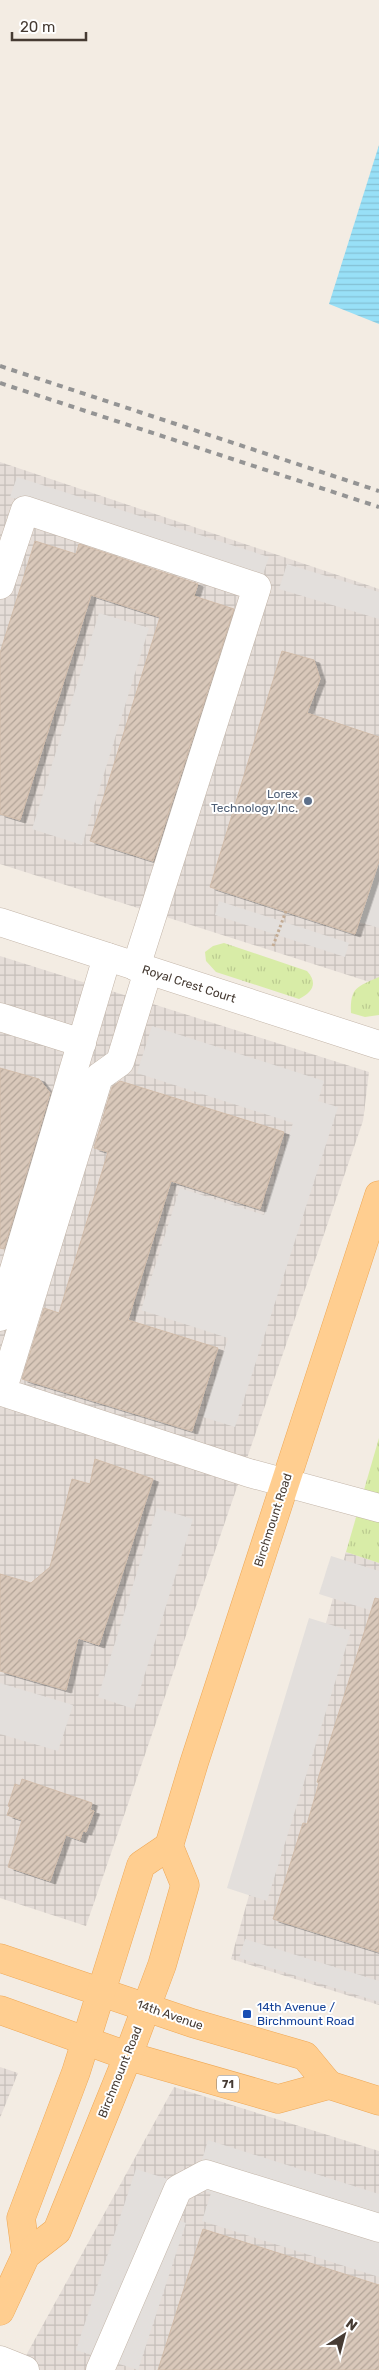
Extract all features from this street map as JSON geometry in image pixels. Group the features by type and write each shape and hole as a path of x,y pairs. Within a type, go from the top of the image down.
{"main road":[{"name":"Birchmount Road","path":"0,2311 26,2255 57,2231 128,2056 162,1965 185,1885 169,1846 188,1782 379,1195"},
{"path":"26,2255 21,2218 86,2041 141,1865 169,1846"},
{"name":"14th Avenue","path":"0,1958 192,2023 305,2056 329,2086"},
{"name":"71","path":"0,2010 128,2056 278,2099 329,2086"},
{"path":"329,2086 379,2101"}],"street":[{"path":"0,585 25,510 257,587 142,969 120,1062 99,1077 2,1392 249,1473 286,1481 379,1508"},
{"name":"Royal Crest Court","path":"0,922 379,1045"},
{"path":"0,1316 107,957"},
{"path":"0,1017 82,1043"},
{"path":"100,2370 178,2189 206,2174 379,2228"},
{"path":"0,2360 24,2370"}],"path":[{"path":"273,946 286,911"}],"shaded area":[{"path":"0,462 379,589 379,985 0,864"},
{"path":"17,477 269,557 262,577 10,497"},
{"path":"287,564 379,592 379,619 279,589"},
{"path":"99,613 149,628 82,845 32,829"},
{"path":"379,861 379,928 359,922"},
{"path":"219,901 349,943 345,957 215,915"},
{"path":"0,956 369,1072 363,1121 86,1926 0,1898"},
{"path":"152,1026 324,1081 318,1101 338,1107 235,1427 203,1417 228,1338 141,1310 180,1188 264,1215 293,1123 137,1073"},
{"path":"157,1508 193,1519 134,1709 98,1697"},
{"path":"346,1552 379,1563 379,2005 231,1959"},
{"path":"331,1556 379,1571 379,1613 319,1594"},
{"path":"309,1618 351,1631 267,1901 227,1888"},
{"path":"0,1683 73,1705 58,1751 0,1734"},
{"path":"245,1939 379,1981 379,2002 239,1958"},
{"path":"0,2067 18,2073 0,2118"},
{"path":"174,2087 379,2151 379,2370 18,2370"},
{"path":"208,2140 379,2194 379,2277 202,2221 211,2193 194,2187"},
{"path":"136,2169 177,2182 166,2216 186,2223 138,2370 76,2350"}],"green space":[{"path":"224,943 307,971 313,983 311,990 299,999 216,972 206,961 205,952 213,946"},
{"path":"379,977 379,1015 365,1017 351,1013 352,998 356,989"},
{"path":"379,1438 379,1563 346,1552"}],"water":[{"path":"379,145 379,324 329,304"}],"building":[{"path":"35,541 76,554 79,544 198,584 194,596 234,609 153,861 90,841 160,617 91,595 20,820 0,814 0,653"},
{"name":"Lorex Technology Inc.","path":"282,651 314,660 320,679 307,713 379,737 379,861 355,934 210,887"},
{"path":"0,1068 39,1079 50,1093 4,1249 0,1248"},
{"path":"120,1081 284,1132 260,1209 171,1181 128,1320 218,1348 192,1431 22,1379 44,1308 59,1313 108,1152 94,1148 112,1087"},
{"path":"95,1459 153,1479 99,1645 78,1638 66,1690 0,1671 0,1574 31,1583 50,1567 72,1479 90,1484"},
{"path":"375,1598 379,1599 379,1952 273,1919 303,1823 307,1824 319,1783 317,1782"},
{"path":"22,1779 92,1803 90,1810 94,1811 86,1832 83,1831 80,1840 66,1835 50,1881 8,1867 22,1820 7,1815 10,1807 8,1806 15,1784 20,1786"},
{"path":"203,2229 379,2285 379,2370 158,2370"}],"railway":[{"path":"0,366 379,491"},
{"path":"0,383 379,507"}],"place":[{"name":"Lorex Technology Inc.","path":"308,801"},
{"name":"14th Avenue / Birchmount Road","path":"247,2014"}]}
